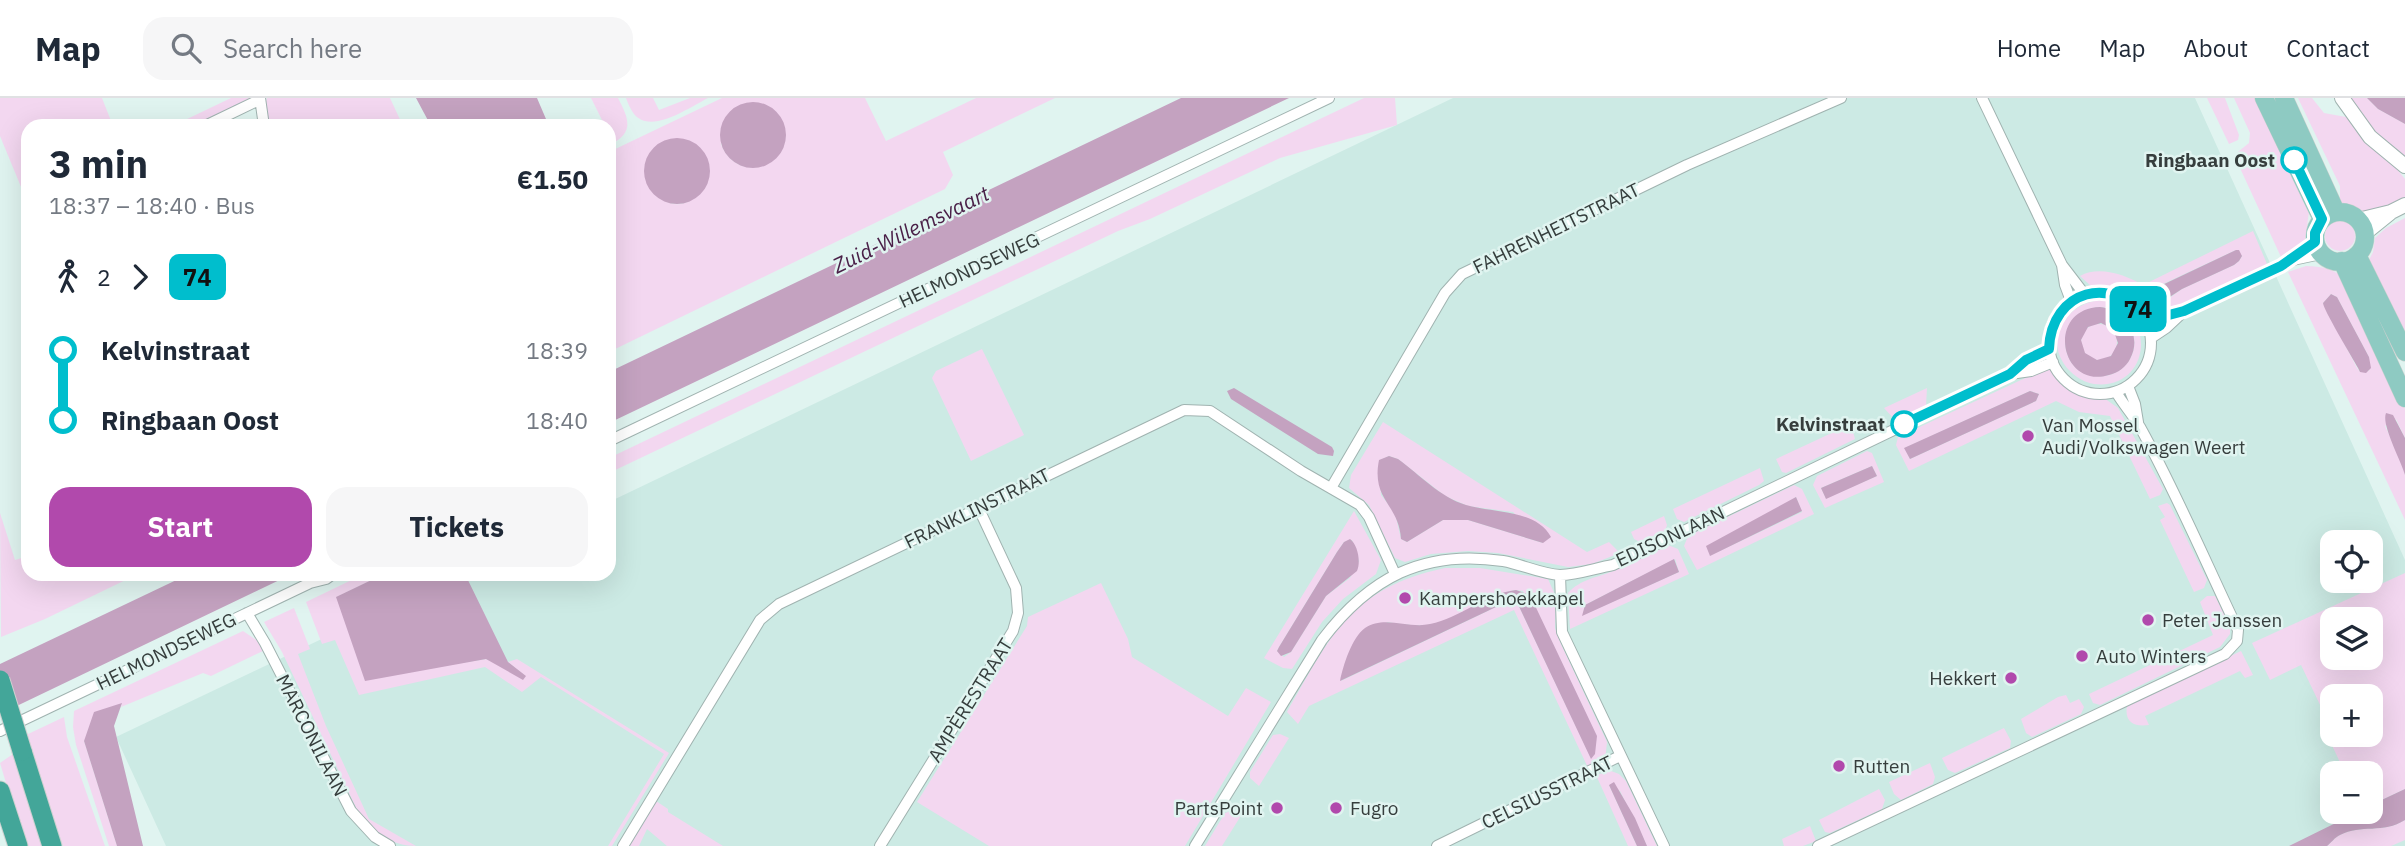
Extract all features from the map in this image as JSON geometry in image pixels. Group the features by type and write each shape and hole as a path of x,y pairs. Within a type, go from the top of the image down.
{"highway":[{"path":"0,680 52,846"},
{"path":"0,792 18,846"}],"main road":[{"path":"2264,98 2329,216"},
{"path":"2284,98 2329,216"},
{"path":"2351,215 2361,227 2364,242 2349,258 2334,261 2318,248 2315,233 2329,216 2351,215"},
{"path":"2349,258 2405,352"},
{"path":"2349,258 2405,398"}],"street":[{"name":"HELMONDSEWEG","path":"616,438 1329,98"},
{"name":"FAHRENHEITSTRAAT","path":"1331,488 1445,293 1462,274 1688,165 1841,98"},
{"path":"1982,98 2062,265 2085,295"},
{"path":"2342,98 2370,137 2405,166"},
{"path":"219,119 260,99 263,119"},
{"path":"2361,227 2405,205"},
{"path":"2146,321 2184,311 2318,248"},
{"path":"2062,265 2071,301"},
{"path":"2099,292 2120,297 2138,309 2146,321 2151,338 2151,352 2146,365 2128,386 2116,392 2086,392 2072,386 2053,362 2049,349 2054,322 2071,301 2085,295 2099,292"},
{"path":"2151,338 2184,311"},
{"name":"EDISONLAAN","path":"1195,846 1338,618 1368,590 1395,574 1426,563 1466,558 1503,561 1560,575 1613,565 2010,374 2026,360 2049,349"},
{"name":"EDISONLAAN","path":"2010,374 2031,371 2053,362"},
{"path":"2128,386 2135,404 2138,424"},
{"path":"1818,846 2225,653 2237,641 2238,630 2138,424 2116,392"},
{"name":"FRANKLINSTRAAT","path":"623,846 760,620 779,604 1184,410 1210,411 1354,501 1364,511 1395,574"},
{"name":"AMPÈRESTRAAT","path":"880,846 1013,631 1018,612 1016,588 978,508"},
{"name":"CELSIUSSTRAAT","path":"1560,575 1562,632 1664,846"},
{"name":"HELMONDSEWEG","path":"0,731 318,581"},
{"name":"MARCONILAAN","path":"247,613 351,811 375,837 390,846"},
{"name":"CELSIUSSTRAAT","path":"1437,846 1620,756"}],"shaded area":[{"path":"0,98 102,98 110,119 21,119 21,187 0,136"},
{"path":"231,98 251,98 209,119 187,119"},
{"path":"267,98 390,98 400,119 267,119"},
{"path":"591,98 618,98 627,119 623,136 616,141 616,119 602,119"},
{"path":"626,98 653,98 659,110 690,98 708,98 681,113 650,122 641,120 634,114"},
{"path":"722,98 865,98 886,141 976,98 1055,98 943,152 953,175 945,189 616,349 616,149","holes":["750,103 776,112 781,120 785,134 783,147 776,157 766,164 753,167 741,165 730,158 721,144","679,139 699,148 708,161 709,176 703,189 692,200 679,204 665,201 646,176 648,157"]},
{"path":"1364,98 1395,98 1397,125 1280,158 1150,219 1118,231 616,470 616,455"},
{"path":"1453,98 2195,98 2405,560 2405,846 166,846 116,737 443,581 616,581 616,499"},
{"path":"2207,98 2225,98 2239,135 2238,140 2229,144"},
{"path":"2234,98 2256,98 2309,212 2305,240 2294,251 2281,257 2234,155 2249,143 2250,133"},
{"path":"2298,98 2312,98 2324,113 2346,117 2370,147 2392,163 2405,179 2405,197 2401,201 2369,212 2354,211 2340,202 2340,186"},
{"path":"2346,98 2367,98 2378,109 2405,124 2405,160 2373,134"},
{"path":"2405,218 2405,340 2367,264 2373,252 2375,238 2386,228"},
{"path":"2340,221 2351,225 2355,236 2351,247 2340,251 2329,247 2325,236 2329,225"},
{"path":"2253,231 2267,264 2167,311 2151,312 2123,293 2091,286 2080,276 2104,271 2143,285","holes":["2236,250 2242,256 2234,265 2182,289 2168,299 2157,292 2158,287 2163,284"]},
{"path":"2306,266 2317,267 2332,270 2345,279 2405,409 2405,438 2396,419 2385,426 2405,475 2405,520 2288,272","holes":["2331,294 2337,297 2369,357 2369,371 2360,372 2357,368 2323,303"]},
{"path":"2102,300 2121,307 2133,319 2140,334 2141,349 2136,364 2127,376 2113,383 2094,384 2081,379 2067,368 2059,352 2057,341 2064,321 2080,306","holes":["2101,307 2124,318 2129,325 2133,333 2133,350 2128,362 2116,373 2104,376 2088,375 2076,368 2069,357 2065,344 2067,331 2073,319 2085,311"]},
{"path":"2099,324 2112,329 2117,342 2112,355 2099,360 2086,355 2081,342 2086,329"},
{"path":"982,349 1024,435 971,461 932,378 936,371"},
{"path":"2049,367 2057,379 2072,390 2104,398 2118,408 2163,489 2160,495 2150,499 2110,416 2079,412 2056,401 1909,471 1896,445 1898,437","holes":["2030,391 2039,394 2036,401 1910,459 1905,448"]},
{"path":"1927,388 1926,406 1895,420 1884,408"},
{"path":"1383,422 1587,552 1609,542 1620,553 1592,564 1568,567 1498,553 1468,551 1431,554 1405,562 1395,558 1369,505 1349,488 1351,475","holes":["1389,456 1398,459 1445,496 1468,506 1513,512 1543,543 1468,520 1443,520 1407,542 1401,539 1395,513 1381,495 1379,461"]},
{"path":"1851,424 1855,439 1786,473 1782,472 1776,459"},
{"path":"1867,451 1872,453 1884,482 1825,508 1813,485 1817,476","holes":["1872,466 1877,476 1826,498 1821,488"]},
{"path":"1760,468 1764,481 1759,485 1684,522 1677,519 1673,509"},
{"path":"1794,485 1802,489 1814,514 1697,570 1684,546 1688,536","holes":["1796,497 1802,512 1709,556"]},
{"path":"2167,503 2207,580 2204,588 2194,592 2160,520 2165,517 2158,506"},
{"path":"1354,511 1381,560 1376,574 1343,599 1322,622 1292,669 1283,668 1264,658","holes":["1352,540 1359,561 1350,578 1326,596 1291,652 1284,657 1277,651 1279,647 1344,542"]},
{"path":"0,513 15,560 21,558 21,581 124,581 45,619 1,637"},
{"path":"1664,516 1667,525 1665,531 1640,542 1634,539 1631,532"},
{"path":"1668,545 1678,549 1689,574 1570,629 1568,593 1573,588","holes":["1675,559 1679,572 1583,615 1585,605"]},
{"path":"1445,568 1480,568 1548,579 1556,597 1555,628 1607,742 1605,761 1590,772 1514,610 1309,706 1298,724 1287,712 1332,638 1365,602 1387,588","holes":["1523,591 1591,758 1515,598 1341,681 1387,622 1417,625 1439,623 1504,592"]},
{"path":"2405,573 2405,789 2383,799 2383,761 2339,761 2333,747 2383,747 2383,684 2320,684 2320,705 2301,665 2270,680 2252,643 2320,612 2320,670 2383,670 2383,607 2331,607 2361,593 2383,593 2383,583"},
{"path":"350,581 370,581 337,597 442,666 486,659 525,676 508,662 517,659 669,753 612,846 608,846 664,754 541,677 522,692 485,667 359,695 335,640 322,644 306,602"},
{"path":"1101,583 1128,639 1132,657 1228,716 1246,688 1271,702 1185,846 989,846 917,802 1027,626 1028,617"},
{"path":"2207,596 2215,596 2230,626 2230,634 2220,647 2100,705 2093,703 2089,694 2213,635 2200,602"},
{"path":"294,608 310,649 298,654 326,726 369,819 416,846 400,844 385,837 360,816 282,652 264,622"},
{"path":"243,631 258,641 263,651 211,676 203,673 121,707 122,704 84,741 117,846 109,846 76,745 74,711"},
{"path":"2241,651 2253,675 2245,678 2240,671 2145,716 2149,725 2135,724 2129,720 2127,706"},
{"path":"2066,695 2070,703 2079,699 2084,707 2081,714 2032,737 2026,733 2021,719"},
{"path":"64,717 67,737 105,846 63,846 26,735"},
{"path":"2004,728 2011,741 2010,748 1955,773 1948,770 1942,758"},
{"path":"1280,734 1289,738 1259,786 1250,778 1250,772 1273,735"},
{"path":"13,754 43,846 25,846 0,763"},
{"path":"1930,763 1935,777 1933,784 1901,800 1894,794 1889,782"},
{"path":"1611,771 1626,781 1657,846 1647,846 1620,791 1609,785 1637,846 1628,846 1596,775"},
{"path":"1879,789 1885,800 1882,809 1830,833 1825,832 1819,820"},
{"path":"656,801 668,809 668,812 723,846 667,846 647,829 639,846 628,846"},
{"path":"1234,810 1242,814 1222,846 1205,846 1225,813"},
{"path":"2405,820 2405,840 2391,846 2327,846 2338,836 2348,832 2389,827"},
{"path":"1810,826 1816,841 1803,846 1784,846 1782,839"}],"water":[{"path":"416,98 537,98 546,119 427,119"},
{"name":"Zuid-Willemsvaart","path":"1181,98 1289,98 616,420 616,369"},
{"path":"2367,98 2405,98 2405,124 2378,109"},
{"path":"753,102 776,112 786,135 776,158 753,168 730,158 720,135 730,112"},
{"path":"677,138 700,148 710,171 700,194 677,204 654,194 644,171 654,148"},
{"path":"2239,250 2242,256 2234,265 2182,289 2165,300 2157,295 2158,287"},
{"path":"2331,294 2337,297 2369,357 2371,368 2366,373 2360,372 2324,307 2323,303"},
{"path":"2100,307 2109,309 2124,318 2129,325 2133,333 2133,350 2128,362 2119,371 2109,375 2092,376 2079,371 2070,361 2066,333 2071,321 2083,311","holes":["2101,323 2113,329 2118,343 2111,356 2097,360 2085,353 2081,340 2088,327"]},
{"path":"1234,388 1332,447 1333,456 1318,454 1231,399 1227,391"},
{"path":"2030,391 2039,394 2036,401 1910,459 1904,448"},
{"path":"2386,413 2393,415 2405,438 2405,475 2386,426"},
{"path":"1389,456 1398,459 1439,491 1457,501 1535,521 1551,537 1543,543 1468,520 1443,520 1407,542 1401,539 1396,518 1379,484 1379,460"},
{"path":"1872,466 1877,476 1826,499 1821,488"},
{"path":"1796,497 1802,511 1710,556 1706,546"},
{"path":"1350,539 1358,554 1357,571 1326,596 1291,652 1281,656 1277,651 1279,647 1337,552 1344,542"},
{"path":"1674,559 1679,572 1582,616 1585,605"},
{"path":"174,581 277,581 0,714 0,664"},
{"path":"369,581 468,581 508,662 526,676 523,680 486,659 365,681 336,597"},
{"path":"1516,590 1530,595 1597,736 1595,754 1591,759 1515,598 1340,681 1352,645 1360,632 1372,624 1430,624 1452,617 1494,596"},
{"path":"122,703 114,726 143,846 117,846 84,741 94,712"},
{"path":"1614,782 1635,818 1647,846 1637,846 1609,785"},
{"path":"2405,789 2405,820 2389,827 2348,832 2338,836 2327,846 2289,846 2334,824 2383,824 2383,799"}],"bus line":[{"name":"74","path":"1904,424 2010,374 2026,360 2049,349 2054,322 2061,311 2071,301 2085,295 2099,292 2114,294 2138,309 2146,321 2184,311 2290,261 2315,242 2317,226 2322,219 2294,160"}],"place":[{"name":"Ringbaan Oost","path":"2294,160"},
{"name":"Kelvinstraat","path":"1904,424"},
{"name":"Van Mossel Audi/Volkswagen Weert","path":"2028,436"},
{"name":"Kampershoekkapel","path":"1405,598"},
{"name":"Peter Janssen","path":"2148,620"},
{"name":"Auto Winters","path":"2082,656"},
{"name":"Hekkert","path":"2011,678"},
{"name":"Rutten","path":"1839,766"},
{"name":"PartsPoint","path":"1277,808"},
{"name":"Fugro","path":"1336,808"}]}
